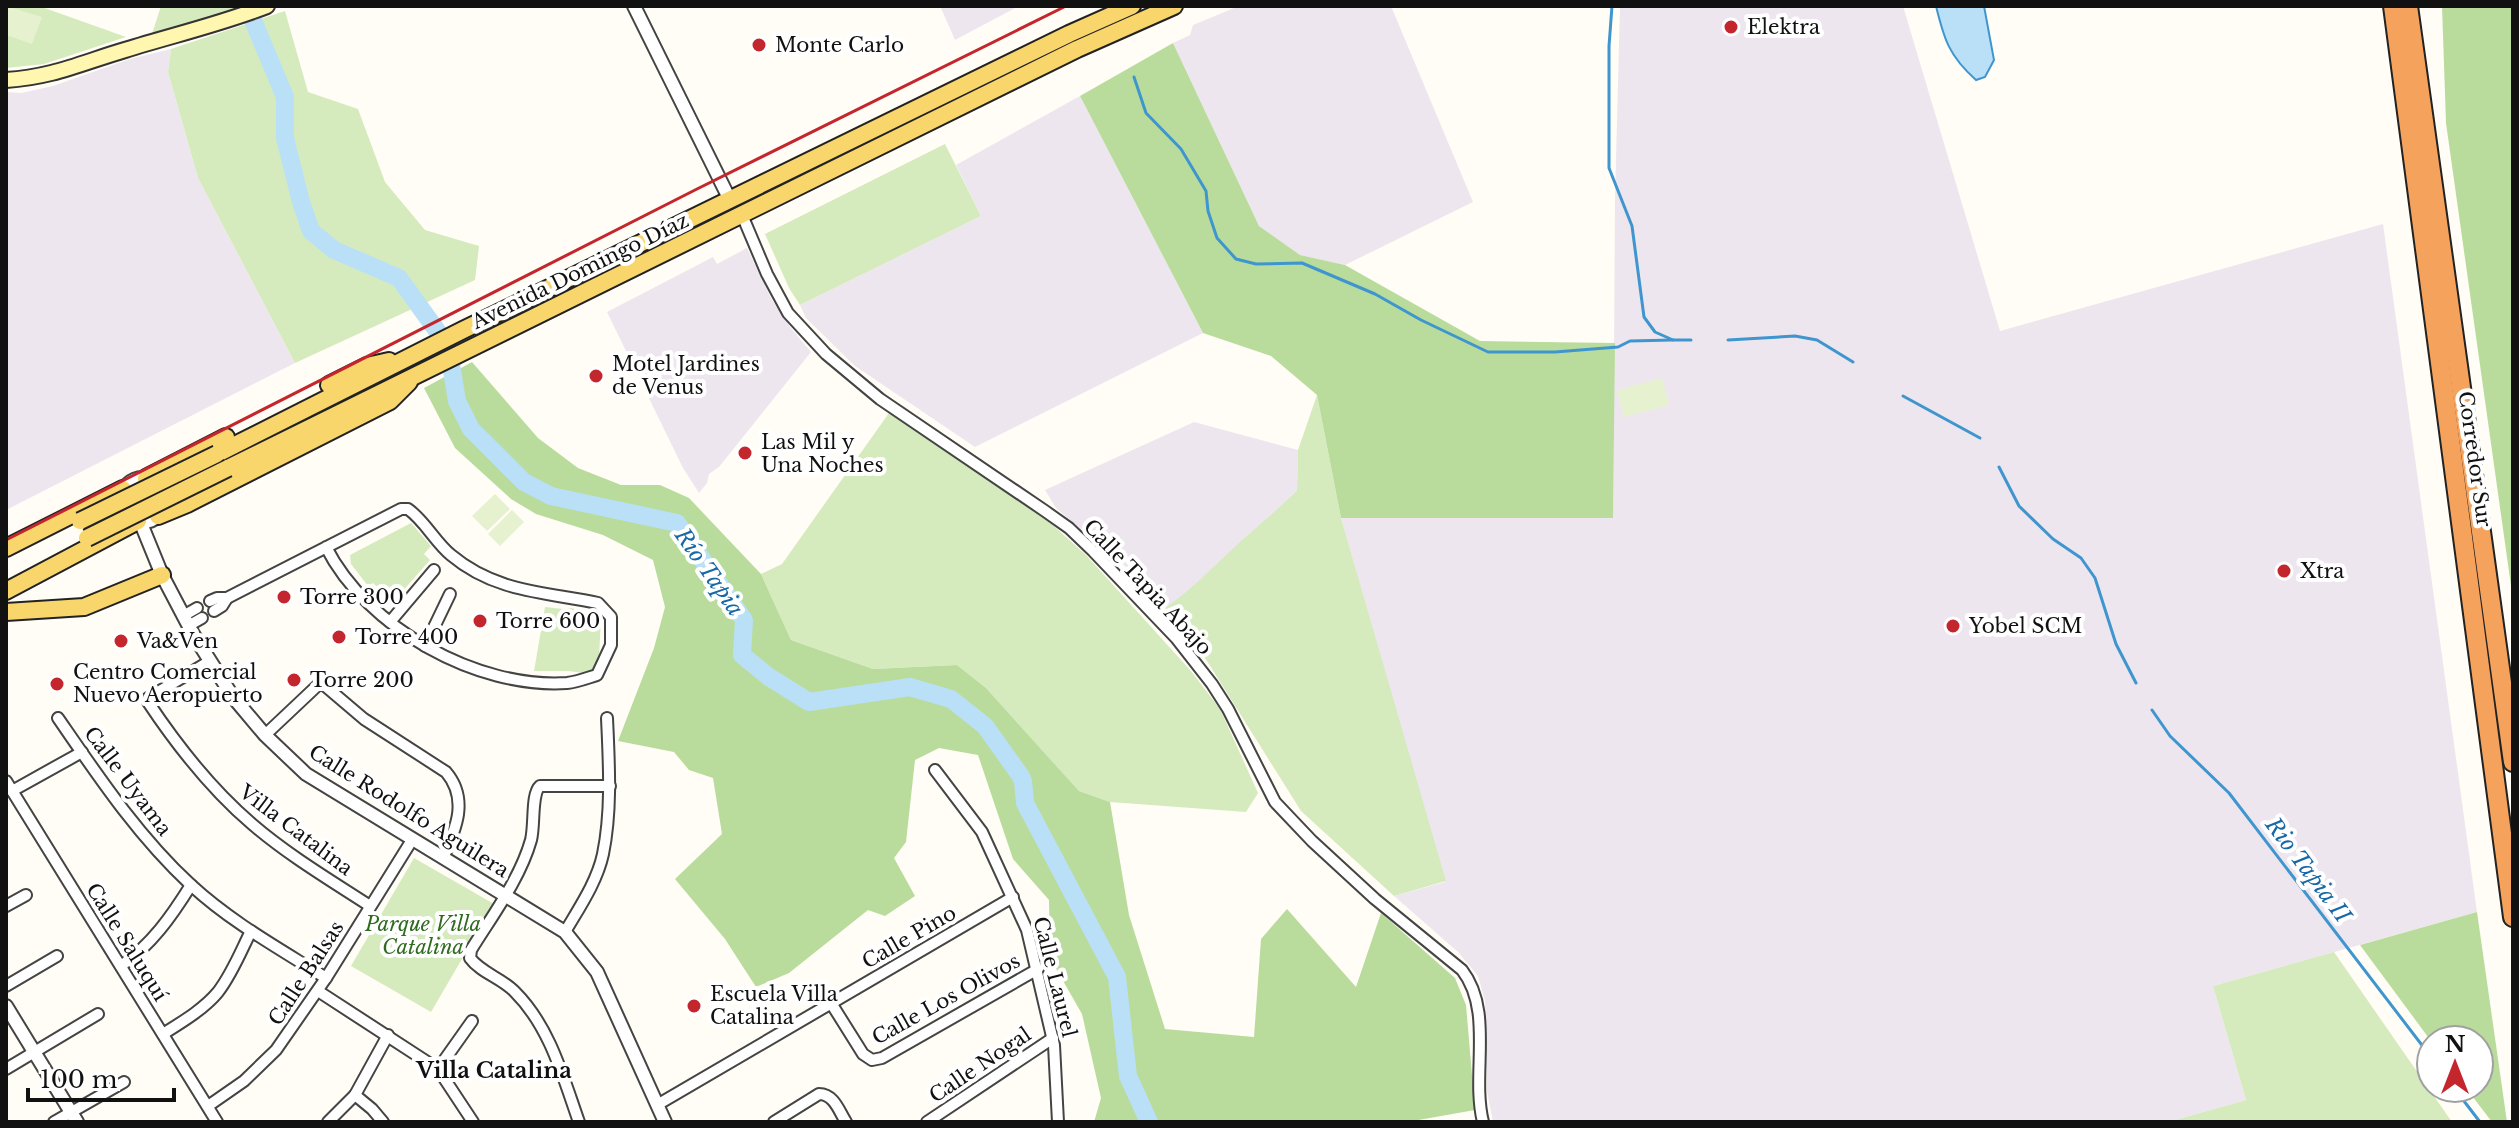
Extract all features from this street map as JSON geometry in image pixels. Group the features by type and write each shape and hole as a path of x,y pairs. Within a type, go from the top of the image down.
{"highway":[{"path":"2380,6 2410,70"},
{"name":"Corredor Sur","path":"2393,6 2410,70 2513,762"},
{"path":"2410,70 2411,6"},
{"name":"Corredor Sur","path":"2410,70 2513,917"}],"main road":[{"path":"6,80 46,76 228,21 267,6"},
{"name":"Avenida Domingo Díaz","path":"6,558 463,330 1132,6"},
{"name":"Avenida Domingo Díaz","path":"6,580 470,347 1077,49 1174,6"},
{"path":"146,478 367,366 413,355"},
{"path":"158,516 390,401 420,372"},
{"path":"6,548 123,489"},
{"path":"6,591 139,521"},
{"path":"6,612 84,607 162,575"}],"street":[{"path":"634,6 730,200"},
{"name":"Calle Tapia Abajo","path":"742,215 767,274 788,313 805,334 866,389 1069,528 1093,551 1176,638 1212,684 1275,802 1375,899 1462,970 1470,981 1477,1006 1478,1092 1483,1122"},
{"path":"146,478 154,481 164,493 163,509 158,516 139,521 131,518 121,505 123,489 135,479 146,478"},
{"path":"212,606 217,598 227,598 326,547 401,509 408,509 448,552 491,581 521,590 598,603 611,617 611,645 597,675 571,683 533,683 478,671 425,646 390,622 347,580 326,547"},
{"name":"Calle Rodolfo Aguilera","path":"139,521 186,621 233,697 265,735 306,774 565,932 597,972 665,1122"},
{"path":"390,622 434,570"},
{"path":"425,646 450,594"},
{"path":"186,621 199,613"},
{"name":"Villa Catalina","path":"210,661 148,700 183,753 253,825 370,906"},
{"path":"265,735 318,685 324,685 364,719 446,772 453,780 458,791 459,815 443,858"},
{"name":"Calle Uyama","path":"58,718 135,826 191,885 251,931 326,978"},
{"path":"565,932 585,899 603,856 610,786 607,718"},
{"path":"12,791 82,752"},
{"name":"Calle Laurel","path":"935,770 982,832 1027,930 1053,1038 1058,1122"},
{"name":"Calle Saluquí","path":"6,781 217,1122"},
{"path":"579,1122 547,1037 530,1011 505,982 475,965 470,958 471,950 531,841 536,789 540,786 610,786"},
{"name":"Calle Balsas","path":"208,1106 244,1081 276,1050 318,991 412,840"},
{"path":"121,966 143,950 163,929 191,885"},
{"path":"6,906 26,895"},
{"name":"Calle Pino","path":"657,1105 1013,897"},
{"path":"163,1034 217,993 251,931"},
{"path":"6,986 57,956"},
{"name":"Calle Los Olivos","path":"831,1003 863,1054 872,1060 882,1058 1038,969"},
{"path":"318,991 438,1069 473,1122"},
{"path":"6,1006 74,1117"},
{"path":"6,1069 98,1014"},
{"path":"438,1069 472,1021"},
{"path":"328,1122 355,1095 388,1035"},
{"name":"Calle Nogal","path":"927,1122 1053,1038"},
{"path":"54,1122 74,1117 124,1082"},
{"path":"774,1122 819,1094 831,1098 846,1122"},
{"path":"355,1095 383,1122"}],"shaded area":[{"path":"940,6 1019,6 955,40"},
{"path":"1239,6 1391,6 1473,202 1345,265 1300,255 1259,226 1173,43 1190,35 1193,25"},
{"path":"1620,6 1903,6 2000,331 2383,224 2477,912 2213,986 2246,1100 2168,1122 1493,1122 1487,1091 1485,1001 1478,976 1458,952 1394,896 1445,882 1341,518 1613,517"},
{"path":"171,49 168,72 198,178 295,363 6,510 6,92 21,93 53,86 130,59"},
{"path":"1080,96 1203,333 975,447 855,366 806,318 800,305 981,216 956,165"},
{"path":"747,248 772,300 811,352 719,467 709,474 707,483 699,493 683,468 607,312 713,257 717,264"},
{"path":"1194,422 1298,450 1297,490 1192,590 1165,608 1133,573 1056,508 1045,490"}],"green space":[{"path":"6,6 39,6 126,37 44,64 6,68"},
{"path":"6,6 42,17 32,44 6,35"},
{"path":"161,6 238,6 236,13 151,37"},
{"path":"2442,6 2513,6 2513,600 2446,123"},
{"path":"285,11 308,92 358,109 385,182 425,230 479,246 475,280 295,363 198,178 168,72 171,49"},
{"path":"1173,43 1259,226 1300,255 1345,265 1480,341 1615,343 1613,518 1341,518 1317,395 1271,356 1203,333 1080,96"},
{"path":"945,144 981,216 800,305 765,234"},
{"path":"472,362 538,438 578,468 621,485 660,485 689,498 761,574 791,640 873,669 957,665 986,688 1079,791 1110,802 1129,915 1165,1029 1254,1037 1261,939 1287,909 1356,987 1381,913 1455,978 1466,1005 1475,1110 1407,1122 1094,1122 1101,1098 1082,1014 1050,958 1049,900 1013,859 978,755 939,748 915,760 906,842 894,858 915,896 885,916 868,910 789,973 756,987 725,939 675,879 722,834 713,778 689,770 674,752 618,741 654,648 665,607 653,560 603,535 536,514 511,499 455,448 424,388"},
{"path":"1662,378 1669,405 1624,417 1617,390"},
{"path":"1317,395 1341,518 1446,881 1394,896 1301,811 1195,642 1165,608 1297,490 1298,450"},
{"path":"889,413 1046,519 1086,555 1191,671 1220,709 1258,793 1246,812 1110,802 1079,791 986,688 957,665 873,669 791,640 761,574 782,564"},
{"path":"495,494 510,509 487,531 472,516"},
{"path":"512,510 524,522 500,546 488,534"},
{"path":"411,523 431,546 424,554 430,560 393,602 373,583 368,586 351,564 350,555"},
{"path":"545,607 571,608 601,616 599,658 589,674 534,671"},
{"name":"Parque Villa Catalina","path":"414,858 494,904 431,1012 351,966"},
{"path":"2477,912 2493,1024 2418,1024 2360,945"},
{"path":"2334,952 2415,1069 2415,1104 2440,1104 2452,1122 2168,1122 2246,1100 2213,986"},
{"path":"2495,1038 2507,1122 2492,1122 2478,1104 2495,1104"}],"water":[{"path":"1936,6 1984,6 1994,60 1985,77 1976,80 1954,55 1945,38"}],"waterway":[{"name":"Río Tapia","path":"247,6 285,97 285,138 311,231 334,250 399,278 448,346 457,401 471,429 524,482 551,496 677,523 744,620 742,655 769,677 809,702 910,687 951,699 985,726 1020,775 1025,803 1117,977 1128,1076 1149,1122"},
{"path":"1612,6 1609,168 1632,226 1644,317 1655,332 1673,340 1691,340"},
{"path":"1134,77 1146,113 1181,149 1206,191 1208,211 1217,238 1236,259 1256,264 1302,263 1375,294 1488,352 1555,352 1618,347 1630,341 1673,340"},
{"name":"Rio Tapia II","path":"1728,340 1795,336 1817,340 1853,362"},
{"name":"Rio Tapia II","path":"1903,396 1980,438"},
{"name":"Rio Tapia II","path":"1999,467 2019,506 2053,539 2081,558 2095,578 2116,644 2136,683"},
{"name":"Rio Tapia II","path":"2152,710 2170,736 2229,793 2415,1036"},
{"name":"Rio Tapia II","path":"2466,1104 2480,1122"}],"railway":[{"path":"6,540 697,189 1066,6"}],"place":[{"name":"Elektra","path":"1731,27"},
{"name":"Monte Carlo","path":"759,45"},
{"name":"Motel Jardines de Venus","path":"596,376"},
{"name":"Las Mil y Una Noches","path":"745,453"},
{"name":"Xtra","path":"2284,571"},
{"name":"Torre 300","path":"284,597"},
{"name":"Torre 600","path":"480,621"},
{"name":"Yobel SCM","path":"1953,626"},
{"name":"Torre 400","path":"339,637"},
{"name":"Va&Ven","path":"121,641"},
{"name":"Torre 200","path":"294,680"},
{"name":"Centro Comercial Nuevo Aeropuerto","path":"57,684"},
{"name":"Escuela Villa Catalina","path":"694,1006"}],"district":[{"name":"Villa Catalina","path":"494,1070"}]}
